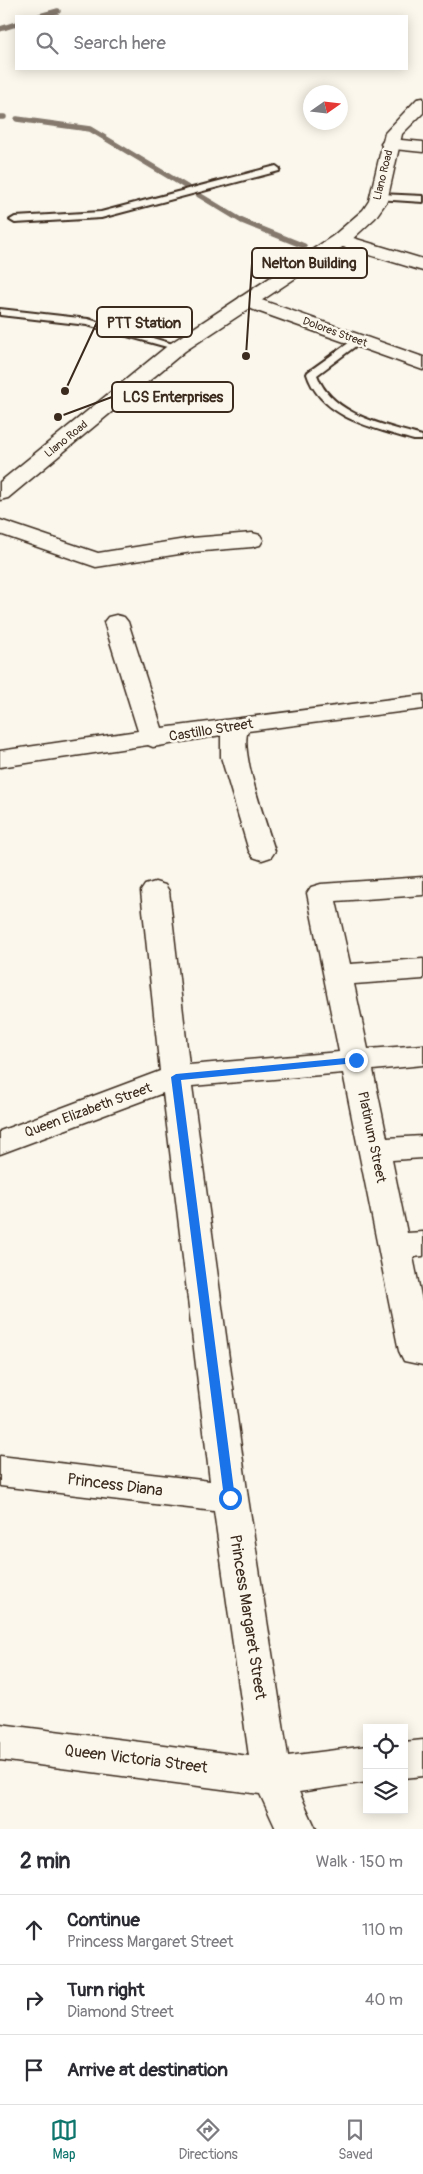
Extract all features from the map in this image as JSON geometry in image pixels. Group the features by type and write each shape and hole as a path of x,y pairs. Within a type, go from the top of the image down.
{"street":[{"name":"Llano Road","path":"0,493 178,347 340,240 369,214 380,197 394,132 423,103"},
{"path":"390,144 423,147"},
{"path":"340,240 423,265"},
{"name":"Dolores Street","path":"252,297 357,340 423,364"},
{"name":"Dolores Street","path":"252,297 423,352"},
{"path":"0,527 96,560 184,546 252,540"},
{"path":"116,622 153,739"},
{"name":"Castillo Street","path":"0,759 153,739 238,725 423,702"},
{"path":"238,725 233,736 234,757 262,851"},
{"name":"Platinum Street","path":"420,1351 409,1246 374,1150 321,893 423,886"},
{"name":"Princess Margaret Street","path":"155,891 176,1077 230,1498 272,1777 296,1829"},
{"path":"338,975 423,968"},
{"name":"Queen Elizabeth Street","path":"0,1143 176,1077 423,1055"},
{"path":"374,1150 423,1147"},
{"name":"Princess Diana","path":"0,1471 230,1498"},
{"name":"Queen Victoria Street","path":"0,1742 272,1777 363,1765"},
{"path":"408,1760 423,1758"}],"lane":[{"path":"15,220 101,215 276,169"},
{"path":"380,197 423,199"},
{"path":"0,312 88,322 178,347"},
{"path":"357,340 312,374 321,393 337,408 354,416 418,438"}],"waterway":[{"path":"44,15 58,11"},
{"path":"0,29 15,24"},
{"path":"17,119 90,129 190,189"},
{"path":"199,195 242,221 304,246"}],"place":[{"name":"Nelton Building","path":"246,356"},
{"name":"PTT Station","path":"65,391"},
{"name":"LCS Enterprises","path":"58,417"}],"route":[{"path":"230,1498 176,1077 356,1060"}]}
